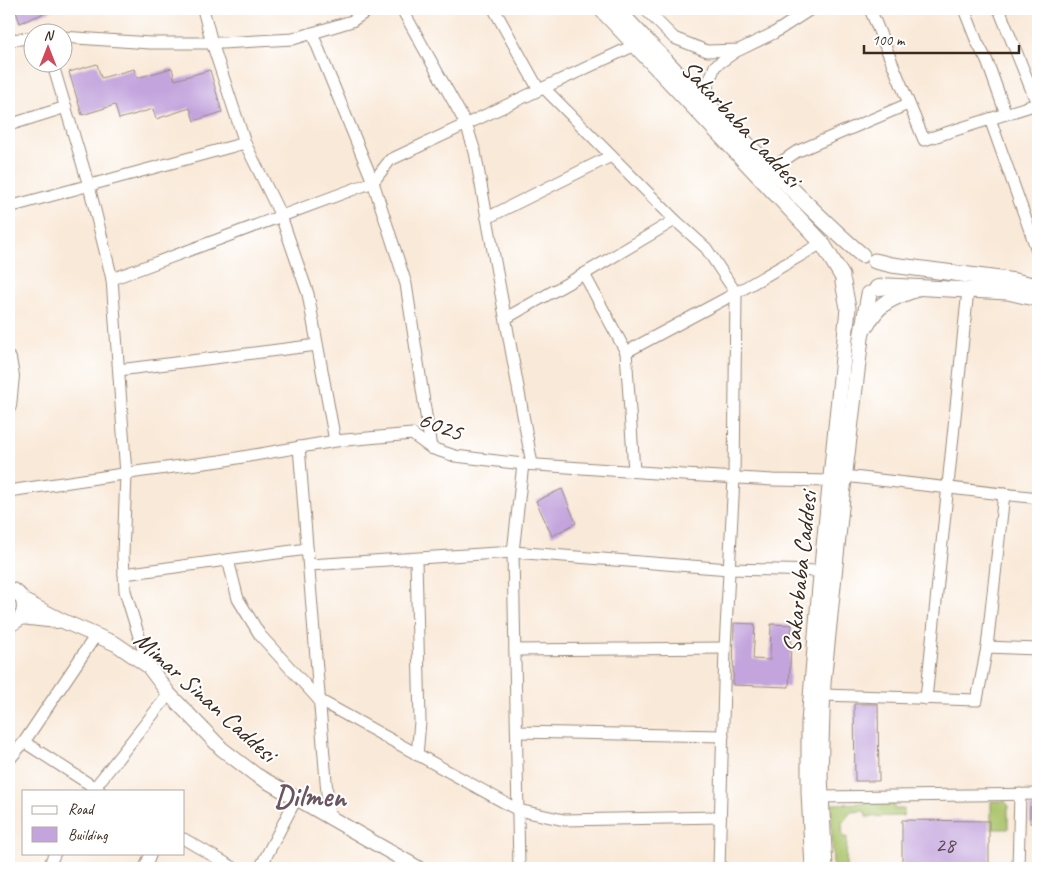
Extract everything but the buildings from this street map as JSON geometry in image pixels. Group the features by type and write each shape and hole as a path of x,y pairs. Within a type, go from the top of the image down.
{"main road":[{"name":"Sakarbaba Caddesi","path":"601,9 822,243 842,279 848,308 823,695 820,776 826,868"},
{"name":"Sakarbaba Caddesi","path":"617,9 670,67 833,231 869,258"},
{"path":"869,258 879,265 882,277 873,291"},
{"path":"1038,286 1015,281 892,265 869,258 850,259 846,264 842,279 846,288 857,295 889,286 1008,292 1038,299"},
{"path":"861,338 874,312 890,300 919,288"},
{"name":"Sakarbaba Caddesi","path":"813,868 809,792 809,722 822,571 861,338 873,291"}],"street":[{"path":"203,9 212,43 245,143 281,216 308,294 335,441"},
{"path":"72,38 150,43 212,43 293,39 352,21 370,9"},
{"path":"402,9 466,124 475,152 506,318 527,464 513,552 520,868"},
{"path":"494,9 541,89 706,248 736,293 734,478 719,868"},
{"path":"645,9 674,38 707,51 739,50"},
{"path":"713,110 708,87 715,66 739,50 774,33 811,9"},
{"path":"870,9 924,140 1038,105 999,9"},
{"path":"964,9 987,61 1006,114"},
{"path":"312,33 373,182 406,284 431,448"},
{"path":"9,40 22,39"},
{"path":"112,279 373,182 390,160 635,45"},
{"path":"55,72 89,186 112,279 126,474 123,555 125,592 148,666"},
{"path":"771,169 796,152 908,104"},
{"path":"9,125 66,107"},
{"path":"990,119 1038,253"},
{"path":"9,208 245,143"},
{"path":"487,218 611,156"},
{"path":"506,318 675,220"},
{"path":"626,352 736,293 822,243"},
{"path":"584,274 626,352 634,471"},
{"path":"926,699 968,290"},
{"path":"119,370 316,345"},
{"path":"9,359 12,376 9,406"},
{"name":"6025","path":"9,492 220,461 335,441 412,434 431,448 455,456 527,464 734,478 838,479 1038,498"},
{"path":"299,447 329,818"},
{"path":"823,695 977,700 987,647 1004,494"},
{"path":"124,574 307,549"},
{"path":"309,565 513,552 729,569 822,571"},
{"path":"416,559 420,722 417,754"},
{"path":"228,560 238,599 260,635 320,700 518,810 564,820 720,817"},
{"path":"10,587 24,601 65,622"},
{"path":"15,621 24,612 24,601"},
{"path":"15,621 65,622"},
{"name":"Mimar Sinan Caddesi","path":"65,622 116,644 148,666 169,694 222,749 256,775 418,868"},
{"path":"9,760 24,742 96,635"},
{"path":"987,647 1038,649"},
{"path":"515,650 726,648"},
{"path":"24,742 95,790 169,694"},
{"path":"517,732 723,736"},
{"path":"1018,868 1020,794"},
{"path":"821,797 1038,794"},
{"path":"260,868 296,799"},
{"path":"185,840 234,868"},
{"path":"48,868 55,854"},
{"path":"144,868 151,854"}],"green space":[{"path":"991,801 1005,801 1008,805 1008,829 991,829"},
{"path":"894,802 894,809 904,809 903,816 866,817 865,811 851,812 842,823 843,837 847,837 846,868 833,868 831,804"}],"district":[{"name":"Dilmen","path":"310,796"}]}
